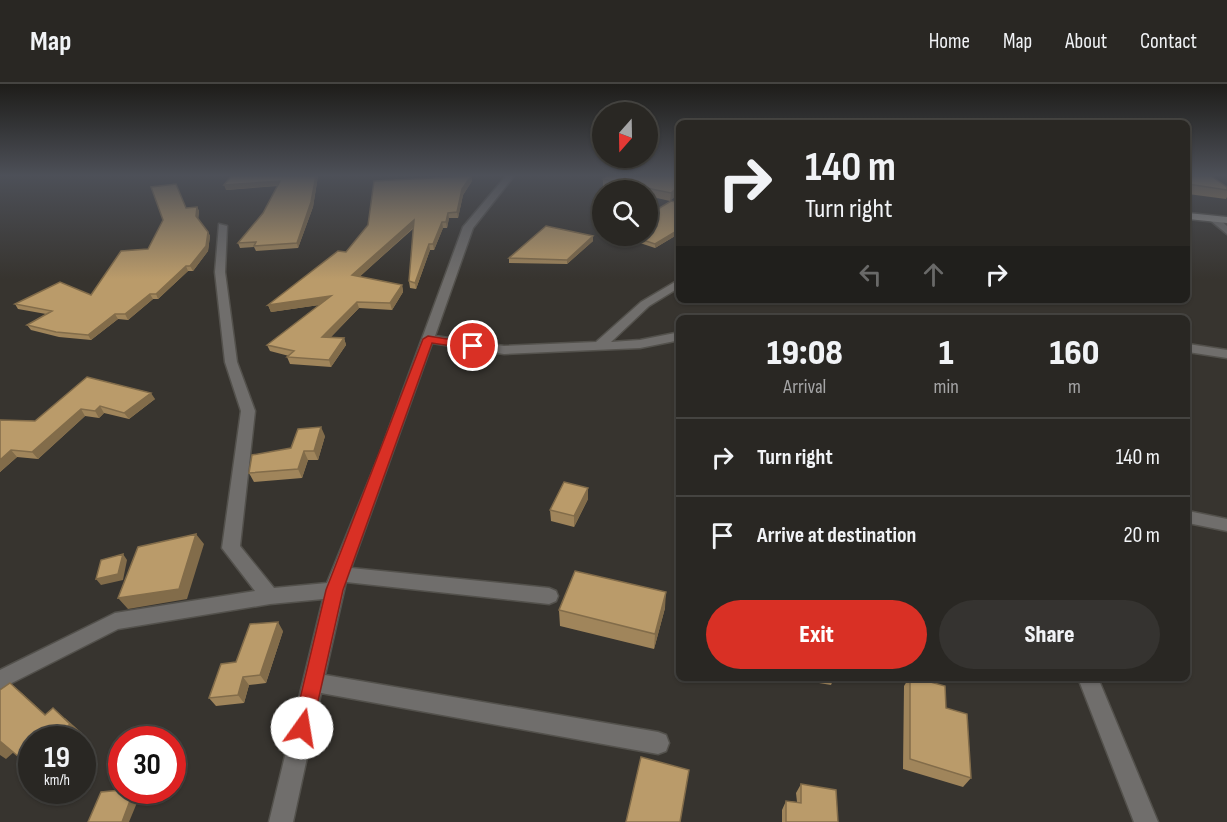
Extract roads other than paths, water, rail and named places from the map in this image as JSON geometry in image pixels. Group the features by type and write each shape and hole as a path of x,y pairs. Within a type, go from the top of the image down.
{"street":[{"path":"281,822 337,582 468,227 482,210"},
{"path":"1190,216 1227,220"},
{"path":"1214,219 1227,231"},
{"path":"222,226 220,272 231,362 248,411 231,548 270,596"},
{"path":"598,347 645,304 676,285"},
{"path":"428,339 504,350 640,344 676,337"},
{"path":"1190,348 1227,354"},
{"path":"1190,517 1227,525"},
{"path":"0,680 115,621 270,596 337,582 549,596"},
{"path":"1089,681 1146,822"},
{"path":"313,682 657,743"}]}
